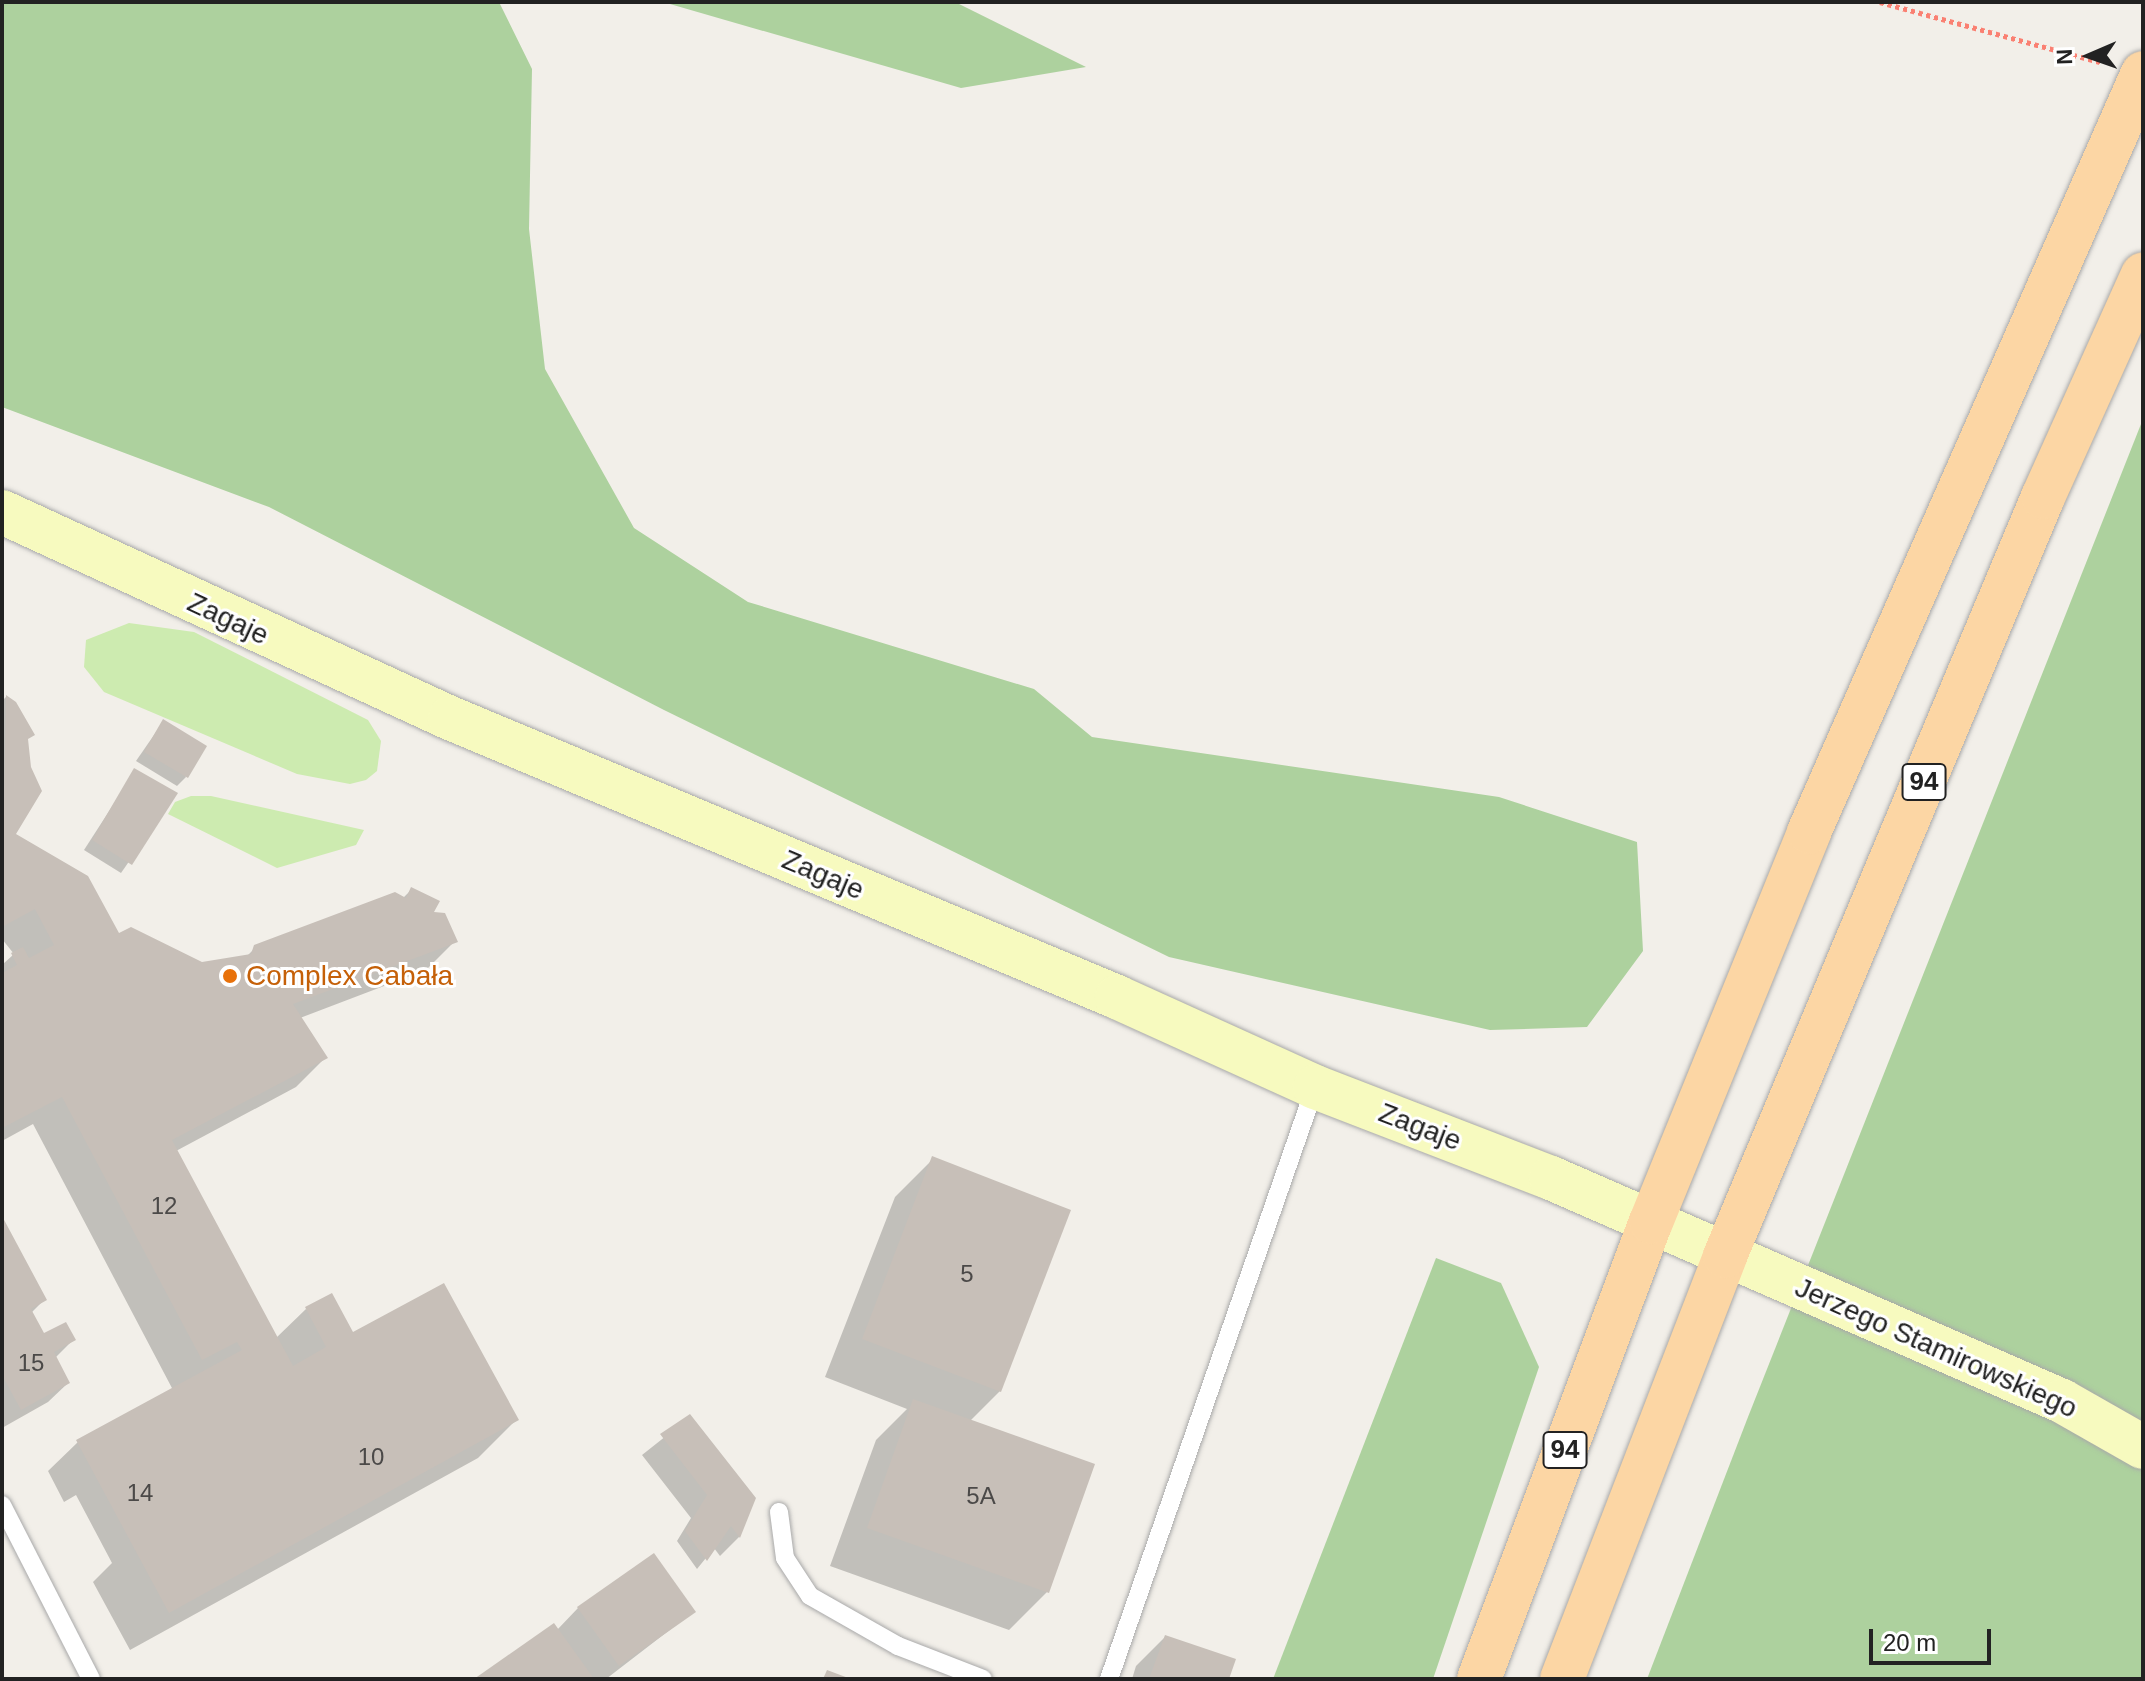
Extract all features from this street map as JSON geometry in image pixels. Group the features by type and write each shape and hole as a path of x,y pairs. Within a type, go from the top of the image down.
{"main road":[{"name":"94","path":"1479,1679 1651,1222 1809,832 2142,75"},
{"name":"94","path":"1562,1679 1725,1256 2043,497 2143,274"},
{"name":"Zagaje","path":"2,512 353,676 1117,997 1315,1087 1651,1222 1725,1256"},
{"name":"Jerzego Stamirowskiego","path":"1725,1256 2062,1401 2143,1447"}],"lane":[{"path":"1109,1679 1315,1087"},
{"path":"2,1505 91,1679"},
{"path":"779,1512 785,1558 810,1596 898,1646 983,1679"}],"path":[{"path":"1880,2 2142,75"}],"green space":[{"path":"2,2 499,2 532,69 529,229 545,369 634,528 748,602 1034,689 1092,737 1499,797 1637,842 1643,951 1587,1027 1490,1030 1169,957 664,710 269,507 2,407"},
{"path":"663,2 955,2 1086,67 961,88"},
{"path":"2143,419 2143,1679 1647,1679 1748,1417"},
{"path":"129,623 194,632 368,720 381,741 377,771 366,780 350,784 297,774 104,692 84,667 86,640"},
{"path":"191,796 211,796 364,830 356,845 277,868 168,814 175,802"},
{"path":"1436,1258 1501,1283 1539,1367 1433,1679 1273,1679"}],"building":[{"path":"6,695 16,702 35,735 28,739 31,767 42,791 16,834 88,876 119,933 131,927 202,962 251,954 254,945 395,892 406,898 411,887 440,901 434,912 445,913 458,942 293,1004 328,1058 172,1140 293,1366 326,1347 305,1307 332,1293 353,1332 444,1283 519,1420 169,1613 76,1440 242,1350 237,1342 202,1360 62,1097 2,1128 2,973 17,965 11,953 23,947 29,958 54,945 35,909 2,927"},
{"path":"163,719 207,746 188,778 144,752"},
{"path":"134,768 178,793 132,865 92,840"},
{"path":"932,1156 1071,1210 1001,1392 862,1339"},
{"path":"2,1216 47,1300 31,1309 44,1333 66,1322 76,1340 54,1352 70,1383 21,1410 2,1375"},
{"path":"913,1399 1095,1464 1049,1593 867,1528"},
{"path":"690,1414 756,1498 740,1538 731,1526 707,1561 685,1531 707,1495 660,1434"},
{"path":"654,1553 696,1612 619,1666 577,1607"},
{"path":"554,1623 594,1679 474,1679"},
{"path":"1165,1635 1236,1659 1229,1679 1149,1679"},
{"path":"827,1670 851,1679 823,1679"}],"place":[{"name":"Complex Cabała","path":"230,976"}]}
